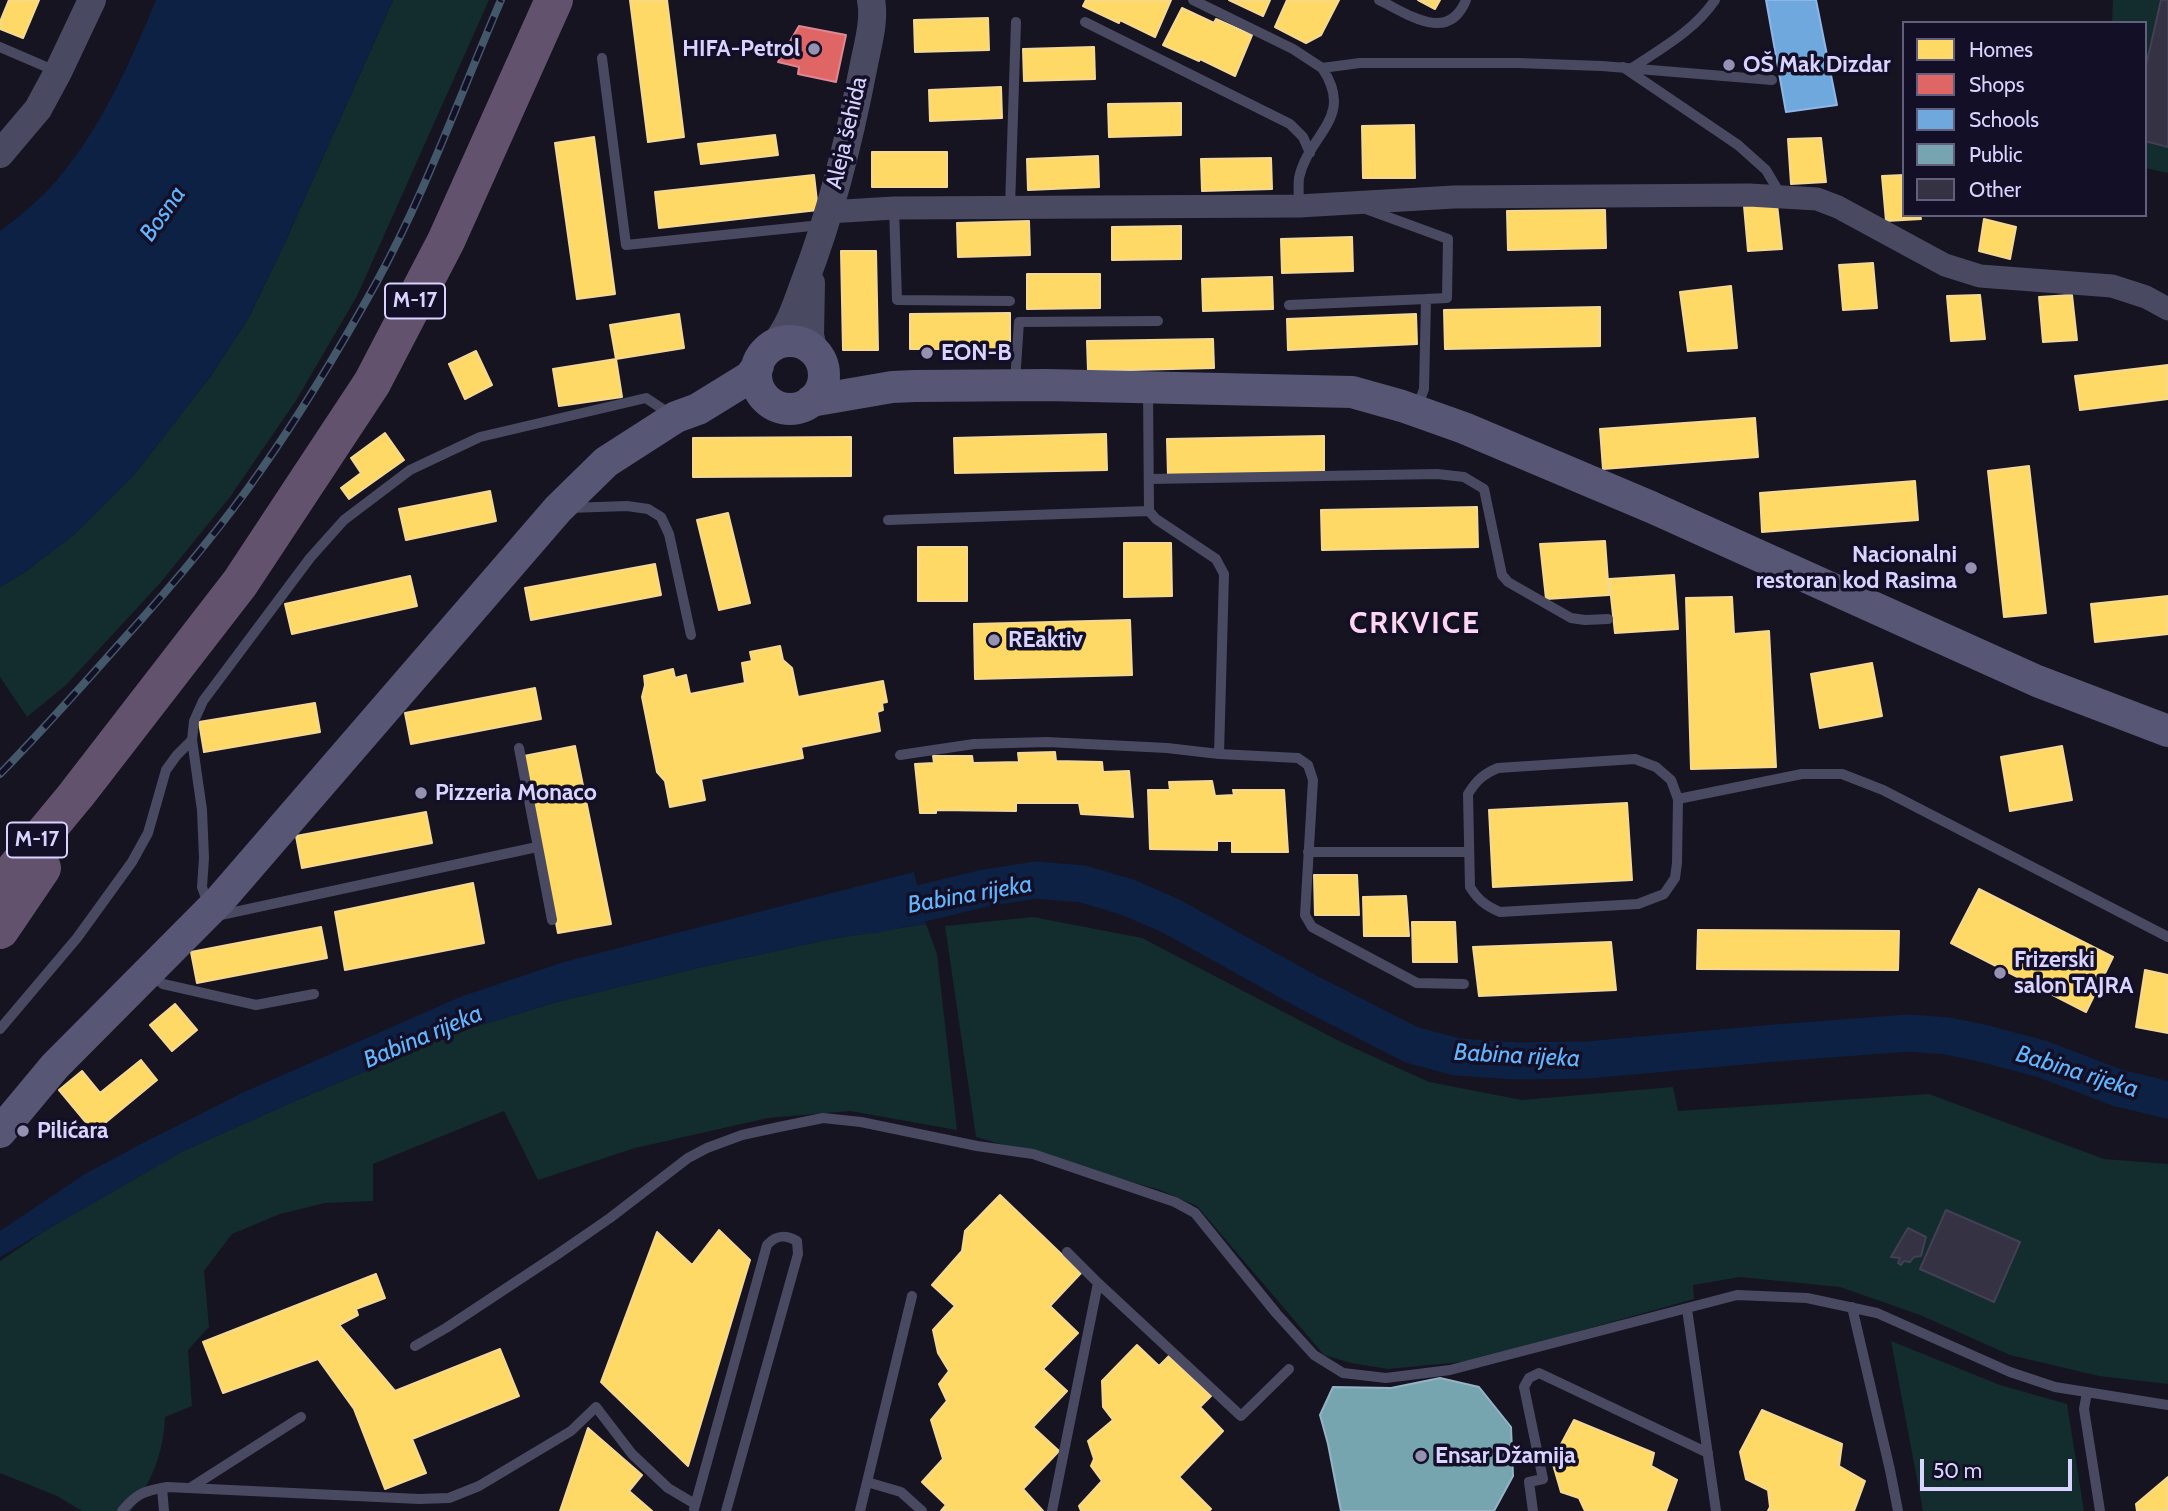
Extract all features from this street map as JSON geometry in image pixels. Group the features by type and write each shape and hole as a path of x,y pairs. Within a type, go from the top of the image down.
{"highway":[{"name":"M-17","path":"0,887 240,583 372,383 446,241 554,0"},
{"path":"0,860 37,818 51,806 76,794"},
{"path":"0,930 59,845 69,826 76,794"}],"main road":[{"path":"0,1132 55,1066 210,909 558,509 606,463 750,377 767,355 795,341 817,355 837,373 857,382 892,387"},
{"path":"767,355 758,385 769,401"},
{"path":"687,413 738,402 769,401 779,406 801,407 819,393 823,383 824,372 817,355"},
{"path":"811,401 892,387 1014,385 1352,392 1464,428 1651,507 2038,681 2168,731"}],"street":[{"path":"0,154 38,109 92,0"},
{"name":"Aleja šehida","path":"767,355 785,332 812,263 825,219 850,131 869,37 873,8 871,0"},
{"path":"825,219 894,208 1299,206 1454,197 1782,197 1817,200 1838,207 1945,265 1980,276 2112,286 2146,297 2168,309"},
{"name":"Aleja šehida","path":"812,263 810,335 817,355"}],"lane":[{"path":"1193,0 1293,49 1322,68 1333,85 1334,108 1299,178 1299,206"},
{"path":"1379,0 1430,24 1449,20 1458,13 1466,0"},
{"path":"1628,68 1692,27 1715,0"},
{"path":"1010,207 1016,22"},
{"path":"1085,22 1290,124 1303,137 1310,153"},
{"path":"0,47 58,72"},
{"path":"602,58 626,246 825,219"},
{"path":"1322,68 1360,63 1518,63 1628,68 1772,80"},
{"path":"1628,68 1738,145 1766,170 1782,197"},
{"path":"1289,305 1447,298 1448,239 1350,203"},
{"path":"894,208 897,300 1010,301"},
{"path":"1416,411 1424,389 1426,299"},
{"path":"1014,385 1019,322 1158,321"},
{"path":"1148,387 1149,511 1156,519 1216,559 1224,574 1219,754"},
{"path":"537,847 216,916 210,909 202,887 202,810 192,740 194,721 203,701 310,558 344,520 410,470 480,437 646,398 687,413"},
{"path":"1149,479 1437,474 1464,477 1484,489 1502,575 1508,582 1571,618 1608,619"},
{"path":"558,509 627,506 648,509 661,517 669,534 691,635"},
{"path":"888,520 1149,511"},
{"path":"0,1029 76,938 132,862 148,834 166,770 192,740"},
{"path":"900,755 974,744 1047,742 1298,758 1308,765 1313,780 1305,915 1312,927 1417,983 1464,984"},
{"path":"519,748 552,920"},
{"path":"1635,759 1656,767 1671,780 1678,799 1675,878 1664,894 1638,904 1500,912 1485,906 1470,887 1468,852 1468,794 1485,773 1498,768 1635,759"},
{"path":"1678,799 1793,775 1842,774 1883,790 2168,937"},
{"path":"1308,852 1468,852"},
{"path":"149,973 163,984 256,1005 314,994"},
{"path":"415,1346 579,1240 688,1158 708,1147 742,1135 823,1118 861,1122 977,1146 1034,1154 1175,1202 1195,1213 1276,1313 1314,1355 1343,1373 1386,1378 1450,1370 1737,1295 1807,1298 1877,1313 2010,1372 2056,1387 2168,1405"},
{"path":"122,1511 134,1497 146,1490 162,1488 419,1500 449,1498 479,1486 571,1432 596,1406 632,1454 694,1508 766,1245 773,1238 784,1235 797,1241 798,1254 726,1511"},
{"path":"1067,1252 1241,1416 1289,1369"},
{"path":"1052,1511 1098,1283"},
{"path":"860,1511 912,1296"},
{"path":"1852,1307 1898,1511"},
{"path":"1686,1309 1716,1511"},
{"path":"1533,1511 1529,1482 1543,1479 1524,1387 1529,1378 1539,1373 1708,1453"},
{"path":"2087,1392 2084,1409 2100,1511"},
{"path":"190,1488 301,1417"},
{"path":"867,1482 901,1492 922,1511"},
{"path":"162,1488 164,1511"}],"green space":[{"path":"393,0 489,0 357,296 297,399 230,497 161,582 66,685 27,717 0,677 0,587 25,572 76,533 134,475 210,377 248,319 283,247"},
{"path":"2113,0 2168,0 2168,173 2147,168 2147,21 2112,21"},
{"path":"1033,917 1142,938 1341,1042 1429,1082 1522,1100 1673,1087 1678,1111 1929,1094 2104,1159 2168,1164 2168,1384 2099,1376 2010,1355 1920,1315 1840,1287 1740,1277 1693,1285 1694,1299 1472,1361 1388,1369 1324,1355 1197,1206 1160,1190 976,1137 945,926"},
{"path":"926,924 937,954 957,1130 850,1111 768,1118 635,1148 538,1180 504,1111 373,1164 373,1201 325,1203 280,1214 232,1234 204,1271 209,1327 188,1350 192,1406 165,1417 162,1443 155,1467 131,1511 82,1511 57,1496 0,1473 0,1261 46,1230 183,1151 458,1032 557,1002 706,966 831,939"},
{"path":"1891,1341 2000,1385 2067,1404 2084,1511 1923,1511"}],"water":[{"name":"Bosna","path":"156,0 393,0 283,247 248,319 210,377 134,475 76,533 25,572 0,587 0,231 51,187 73,160 101,117 125,71"},
{"path":"914,872 926,924 831,939 706,966 557,1002 458,1032 183,1151 0,1257 0,1231 85,1174 242,1093 460,997 564,962"}],"building: Homes":[{"path":"9,0 39,0 23,38 0,29"},
{"path":"630,0 667,0 684,137 648,142"},
{"path":"1086,0 1171,0 1155,37 1083,6"},
{"path":"1229,0 1270,0 1263,16"},
{"path":"1287,0 1339,0 1321,35 1306,43 1275,27"},
{"path":"1418,0 1440,0 1435,9"},
{"path":"1182,8 1214,23 1216,19 1252,35 1235,76 1163,45"},
{"path":"988,18 989,50 915,52 914,20"},
{"path":"1094,47 1095,79 1024,81 1023,49"},
{"path":"1001,87 1002,118 930,121 929,90"},
{"path":"1181,103 1181,135 1109,137 1108,104"},
{"path":"1414,125 1415,178 1363,178 1362,126"},
{"path":"775,135 778,155 701,164 698,144"},
{"path":"594,137 615,294 577,299 555,143"},
{"path":"1821,138 1826,182 1791,184 1788,139"},
{"path":"872,152 947,152 947,187 872,187"},
{"path":"1098,156 1099,187 1028,190 1027,159"},
{"path":"1271,158 1272,189 1202,191 1201,159"},
{"path":"814,175 818,210 659,228 655,192"},
{"path":"1902,175 1902,217 1921,219 1886,221 1882,176"},
{"path":"1777,204 1782,249 1748,251 1744,206"},
{"path":"1605,210 1606,248 1508,250 1507,211"},
{"path":"1984,219 2016,227 2010,259 1979,251"},
{"path":"1029,221 1030,255 958,257 957,223"},
{"path":"1181,226 1181,259 1112,260 1112,227"},
{"path":"1352,237 1353,271 1282,273 1281,239"},
{"path":"841,251 876,251 878,350 843,350"},
{"path":"1873,263 1877,308 1843,310 1839,265"},
{"path":"1027,274 1100,274 1100,308 1027,309"},
{"path":"1272,277 1273,309 1203,311 1202,279"},
{"path":"1731,286 1737,348 1688,351 1680,292"},
{"path":"1980,295 1985,339 1951,341 1947,296"},
{"path":"2072,295 2077,340 2043,342 2039,297"},
{"path":"1600,307 1600,346 1445,349 1444,310"},
{"path":"1010,313 1010,349 910,349 910,314"},
{"path":"679,314 684,348 616,359 610,325"},
{"path":"1416,314 1417,344 1288,350 1287,319"},
{"path":"1213,339 1214,368 1088,371 1087,341"},
{"path":"476,351 492,385 465,399 449,364"},
{"path":"616,359 622,397 559,406 553,369"},
{"path":"2168,365 2168,399 2080,410 2075,376"},
{"path":"1755,418 1758,457 1603,469 1600,429"},
{"path":"385,433 404,460 349,499 341,488 361,473 351,458"},
{"path":"1106,434 1107,470 955,473 954,438"},
{"path":"1324,436 1324,472 1168,475 1167,439"},
{"path":"851,437 851,476 693,477 693,438"},
{"path":"2029,466 2046,613 2004,617 1988,471"},
{"path":"1915,481 1918,520 1762,532 1760,493"},
{"path":"490,491 496,521 406,540 399,509"},
{"path":"1477,507 1478,547 1322,550 1321,510"},
{"path":"728,513 750,603 719,610 697,520"},
{"path":"1605,541 1609,595 1546,599 1540,544"},
{"path":"1124,543 1171,543 1172,596 1124,597"},
{"path":"918,547 967,547 967,601 918,601"},
{"path":"655,564 661,595 531,620 525,588"},
{"path":"1674,575 1678,629 1615,633 1609,579"},
{"path":"410,576 417,606 292,634 285,604"},
{"path":"2168,596 2168,634 2095,642 2091,604"},
{"path":"1732,597 1734,634 1769,631 1776,767 1691,769 1686,598"},
{"path":"1130,620 1132,675 975,679 974,624"},
{"path":"780,646 783,660 792,668 798,697 883,681 887,702 882,703 883,710 877,712 880,731 801,747 803,758 701,779 705,800 670,807 665,781 657,772 642,697 644,676 673,669 675,678 686,675 690,694 745,683 742,663 752,661 750,652"},
{"path":"1872,663 1882,716 1820,728 1811,674"},
{"path":"535,688 541,719 411,744 405,713"},
{"path":"315,703 320,732 204,752 199,722"},
{"path":"575,746 611,924 558,933 524,756"},
{"path":"2062,746 2072,800 2010,811 2001,757"},
{"path":"1055,752 1056,761 1102,762 1103,772 1129,771 1133,817 1081,814 1079,803 1016,803 1016,811 936,810 936,813 920,813 915,764 934,763 933,756 972,756 973,763 1019,762 1018,753"},
{"path":"1212,781 1215,796 1234,795 1233,790 1284,790 1288,852 1232,852 1232,841 1217,841 1217,850 1150,849 1148,790 1170,790 1169,782"},
{"path":"1627,803 1632,880 1493,887 1489,810"},
{"path":"426,812 432,843 302,868 296,836"},
{"path":"1314,875 1357,875 1359,915 1315,915"},
{"path":"473,883 484,943 345,970 335,912"},
{"path":"1979,889 2113,957 2086,1012 1951,943"},
{"path":"1406,896 1409,936 1364,936 1363,897"},
{"path":"1412,922 1455,922 1457,962 1413,962"},
{"path":"321,927 327,958 197,983 191,952"},
{"path":"1698,930 1899,931 1898,970 1697,969"},
{"path":"1611,942 1616,990 1479,996 1473,947"},
{"path":"2145,970 2168,975 2168,1033 2136,1027"},
{"path":"175,1004 197,1030 172,1051 150,1025"},
{"path":"141,1060 157,1080 94,1132 59,1090 82,1071 100,1093"},
{"path":"1000,1195 1081,1273 1050,1306 1078,1333 1043,1369 1067,1391 1033,1427 1059,1451 1023,1489 1043,1511 941,1511 946,1505 922,1482 943,1459 931,1420 947,1401 939,1384 949,1371 938,1353 933,1330 955,1306 932,1285 962,1251 965,1231"},
{"path":"719,1230 750,1260 688,1466 601,1382 657,1232 692,1265"},
{"path":"376,1274 385,1298 356,1309 358,1315 339,1325 395,1391 500,1349 519,1396 412,1439 426,1473 385,1489 354,1409 318,1359 223,1393 203,1342"},
{"path":"1137,1345 1159,1366 1169,1356 1211,1396 1200,1407 1223,1431 1179,1477 1211,1509 1209,1511 1081,1511 1079,1506 1102,1481 1091,1466 1094,1459 1088,1441 1113,1420 1103,1407 1102,1381"},
{"path":"1762,1410 1842,1444 1839,1466 1865,1481 1854,1511 1768,1511 1768,1490 1746,1479 1740,1452"},
{"path":"1574,1420 1654,1453 1651,1466 1677,1480 1666,1511 1585,1511 1579,1498 1561,1492 1552,1461"},
{"path":"588,1428 642,1475 629,1491 652,1511 560,1511"},
{"path":"1399,1466 1405,1468 1405,1480 1399,1482 1393,1480 1391,1474 1393,1468"},
{"path":"2168,1477 2168,1511 2137,1511 2136,1504"}],"building: Shops":[{"name":"HIFA-Petrol","path":"799,26 846,35 836,82 798,74 799,67 778,62"}],"building: Schools":[{"path":"1766,0 1816,0 1837,105 1786,112"}],"building: Public":[{"name":"Ensar Džamija","path":"1440,1378 1479,1387 1511,1427 1513,1476 1494,1511 1341,1511 1320,1415 1333,1387 1391,1388"}],"building: Other":[{"path":"2161,0 2168,0 2168,147 2147,142 2147,61"},
{"path":"1946,1210 2020,1242 1994,1302 1920,1269"},
{"path":"1908,1228 1926,1237 1921,1256 1914,1257 1910,1262 1904,1261 1901,1265 1898,1263 1900,1258 1891,1257"}],"waterway":[{"name":"Babina rijeka","path":"873,915 985,888 1036,880 1083,884 1127,897 1171,916 1306,991 1412,1045 1457,1057 1517,1061 1587,1060 1909,1033 1947,1036 1982,1043 2042,1059 2118,1088 2168,1100"}],"railway":[{"path":"0,774 194,558 245,493 292,425 393,251 426,180 501,0"}],"place":[{"name":"HIFA-Petrol","path":"814,49"},
{"name":"OŠ Mak Dizdar","path":"1729,65"},
{"name":"EON-B","path":"927,353"},
{"name":"Nacionalni restoran kod Rasima","path":"1971,568"},
{"name":"REaktiv","path":"994,640"},
{"name":"Pizzeria Monaco","path":"421,793"},
{"name":"Frizerski salon TAJRA","path":"2000,973"},
{"name":"Pilićara","path":"23,1131"},
{"name":"Ensar Džamija","path":"1421,1456"}],"district":[{"name":"CRKVICE","path":"1415,624"}]}
